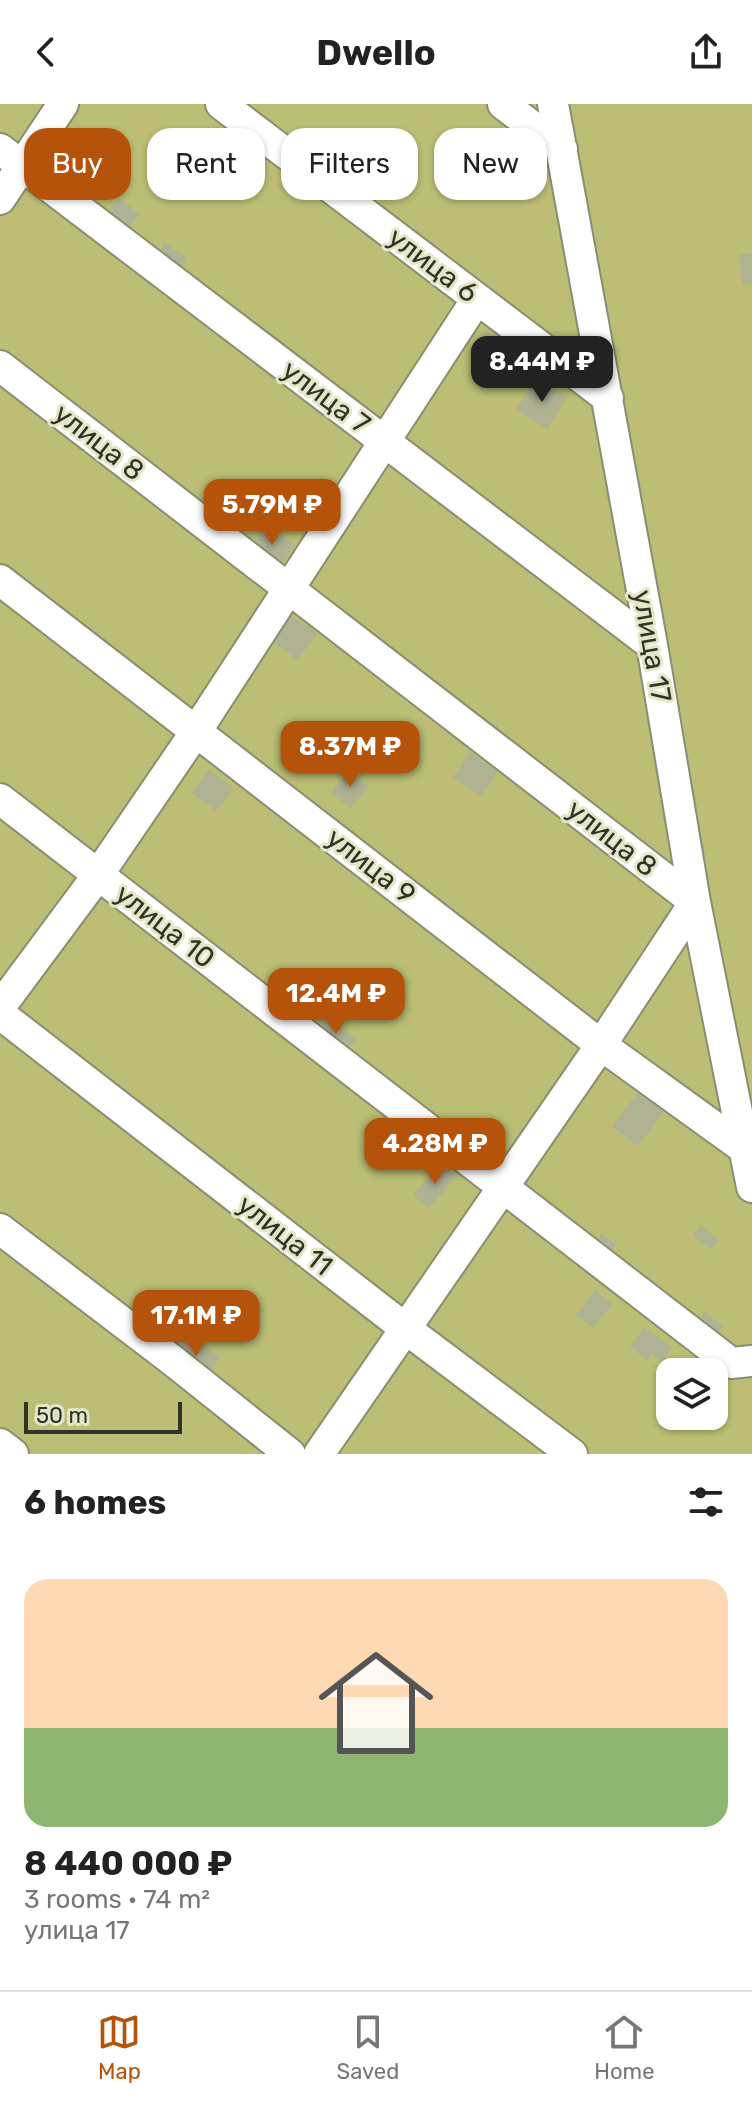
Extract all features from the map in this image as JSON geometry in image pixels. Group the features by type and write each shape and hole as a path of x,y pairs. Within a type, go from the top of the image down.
{"street":[{"path":"0,199 10,157 63,104"},
{"name":"улица 6","path":"221,104 608,398"},
{"path":"503,104 562,149"},
{"name":"улица 17","path":"553,104 652,645 695,902 752,1187"},
{"name":"улица 7","path":"10,157 652,645"},
{"path":"0,1007 98,875 197,730 477,299"},
{"name":"улица 8","path":"0,366 695,902"},
{"name":"улица 9","path":"0,580 601,1045 745,1149"},
{"name":"улица 10","path":"0,799 731,1363 752,1361"},
{"path":"319,1454 504,1188 695,902"},
{"name":"улица 11","path":"0,1014 572,1454"},
{"path":"0,1229 290,1454"},
{"path":"0,1444 13,1454"}],"green space":[{"path":"0,104 752,104 752,1454 0,1454"}],"building":[{"path":"117,200 140,214 119,240 103,219"},
{"path":"165,243 187,258 176,275 154,259"},
{"path":"752,253 752,284 743,285 739,255"},
{"path":"487,332 515,353 499,370 473,353"},
{"path":"536,378 567,397 548,429 516,410"},
{"path":"264,526 294,544 280,568 250,550"},
{"path":"284,611 317,633 298,660 266,638"},
{"path":"470,752 498,772 480,796 453,777"},
{"path":"209,770 234,788 216,811 192,793"},
{"path":"348,770 369,786 351,808 331,793"},
{"path":"328,1018 356,1039 344,1054 317,1033"},
{"path":"639,1091 665,1110 638,1146 612,1127"},
{"path":"441,1164 456,1177 429,1208 413,1195"},
{"path":"701,1225 719,1240 710,1250 693,1235"},
{"path":"602,1234 616,1244 606,1259 591,1248"},
{"path":"595,1290 612,1304 593,1328 576,1315"},
{"path":"705,1312 723,1326 710,1342 692,1328"},
{"path":"644,1327 672,1348 665,1358 652,1354 647,1360 630,1347"},
{"path":"189,1335 220,1357 204,1381 172,1360"}]}
